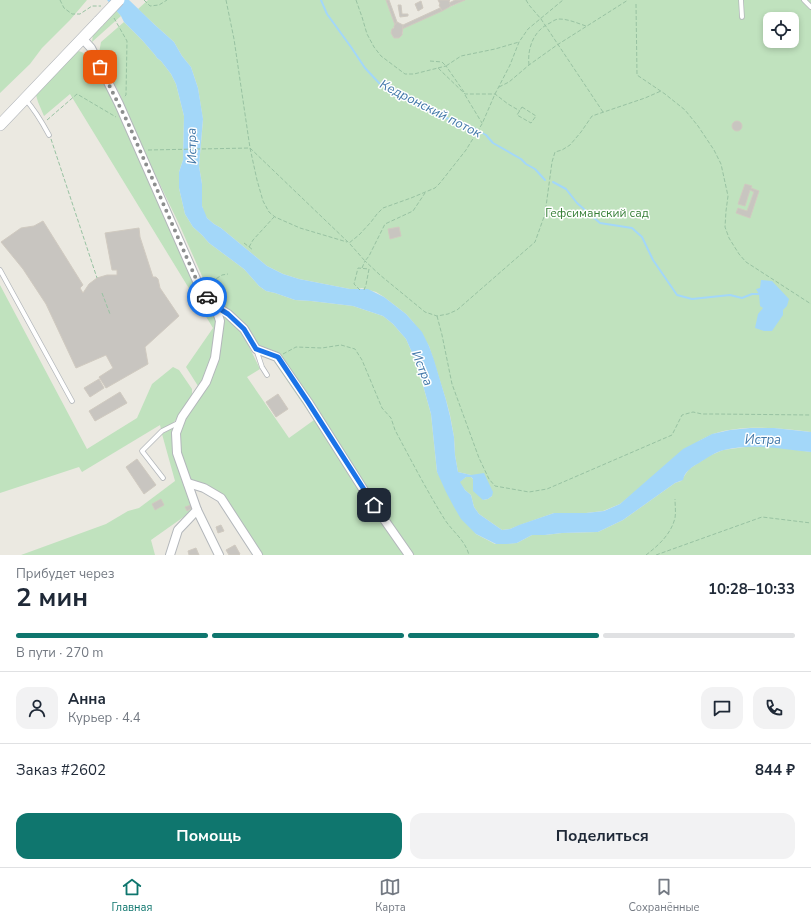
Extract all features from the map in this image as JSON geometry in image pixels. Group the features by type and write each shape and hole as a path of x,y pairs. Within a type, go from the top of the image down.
{"main road":[{"path":"0,125 119,0"}],"street":[{"path":"82,38 90,48 119,104 200,288 215,306 228,314 244,329 256,349 278,357 365,492 409,555"},
{"path":"215,306 220,321 215,358 206,382 182,417 176,433 177,453 197,510 219,555"},
{"path":"188,483 204,488 221,498 258,555"},
{"path":"170,555 178,530 197,510"}],"lane":[{"path":"741,0 742,17"},
{"path":"804,0 811,7"},
{"path":"25,99 40,118 49,135"},
{"path":"0,270 72,401"},
{"path":"256,349 262,367 267,375"},
{"path":"163,478 142,451 162,431 181,422"}],"path":[{"path":"60,0 64,8 72,14 80,14 92,6 102,6"},
{"path":"144,0 150,6 159,5 167,0"},
{"path":"226,0 234,39 250,148 263,202 269,212 275,217 300,228 349,243"},
{"path":"356,0 367,34 374,48 381,56 405,74 414,74 446,66 461,56 519,42"},
{"path":"526,0 545,25 603,112"},
{"path":"349,243 359,235 383,208 435,188 440,183 458,161 482,124 498,87 510,65 519,42 528,29 563,0"},
{"path":"498,87 509,82 529,65 557,45 628,0"},
{"path":"636,4 637,75 661,91 685,110 714,150 721,164 728,196 725,227 729,238 746,262 811,304"},
{"path":"113,17 126,41 126,95 119,104"},
{"path":"529,65 529,48 534,37 545,25 557,19 573,21 586,26"},
{"path":"430,61 442,62 446,66 465,94 482,124"},
{"path":"438,68 465,94 495,94 520,111"},
{"path":"140,150 250,148 349,243 380,275 425,312 437,316 448,314 457,310 534,242 545,214 552,162 555,152 570,145 582,132 592,116 661,91"},
{"path":"43,123 77,94 115,116"},
{"path":"522,107 536,116 532,123 518,115 520,111 522,107"},
{"path":"49,135 97,278"},
{"path":"362,268 385,224 413,211 425,192"},
{"path":"249,247 253,240 275,217"},
{"path":"244,243 253,250"},
{"path":"360,290 354,284 358,268 369,270 364,290"},
{"path":"200,288 222,275 228,274"},
{"path":"102,293 110,314"},
{"path":"437,316 452,384 479,458 495,486 529,492 546,489 672,435 682,415 693,412 702,414 811,415"},
{"path":"278,357 296,348 322,348 341,345 355,349 362,360 382,408 391,418 395,430 446,522 461,539 469,555"},
{"path":"646,555 659,545 671,529 675,517 675,499"},
{"path":"656,555 762,517 811,523"}],"green space":[{"path":"0,0 87,0 70,20 42,48 30,64 0,93"},
{"name":"Гефсиманский сад","path":"148,0 386,0 395,25 391,33 394,38 399,38 403,32 402,29 465,0 811,0 811,432 774,428 749,428 713,434 699,441 620,504 603,511 586,513 554,513 510,529 502,530 479,514 474,507 471,495 459,482 466,477 471,477 483,500 492,496 471,475 458,472 450,415 429,346 406,314 376,292 362,288 350,289 299,279 283,274 267,266 207,218 202,206 202,184 199,166 203,120 198,88 191,67 182,56 174,42 138,9"},
{"path":"116,10 121,16 92,42 93,34"},
{"path":"124,22 161,61 171,74 176,84 184,116 183,160 179,172 179,188 185,214 193,227 209,243 244,269 259,286 266,291 295,300 353,306 383,316 393,324 406,339 421,378 431,414 437,472 476,534 495,544 517,543 532,535 598,532 623,520 675,483 681,481 689,469 709,456 723,450 745,447 776,447 811,452 811,555 413,555 370,494 279,355 263,350 210,294 121,97 99,53 101,42"},
{"path":"79,51 90,58 98,67 196,280 193,295 70,94 44,116 36,95 74,54"},
{"path":"0,285 87,449 137,418 152,384 173,367 179,370 192,389 192,396 173,423 161,429 160,425 82,472 79,467 0,493"},
{"path":"201,295 215,317 215,338 212,357 204,380 198,386 186,367 213,328 197,302"},
{"path":"219,310 241,330 260,369 247,377 289,438 314,420 273,360 290,380 405,555 262,555 224,497 190,483 180,453 178,436 185,418 208,384"},
{"path":"175,427 172,442 192,511 151,540 155,555 21,555 106,524 128,511 139,508 175,481 162,434"}],"water":[{"name":"Истра","path":"107,0 129,0 174,42 182,56 191,67 198,88 203,119 199,166 202,184 202,206 207,218 267,266 283,274 299,279 350,289 368,289 384,297 406,314 422,332 434,360 446,400 454,437 458,472 471,475 484,473 493,492 492,496 483,500 473,491 473,479 471,477 466,477 460,482 465,490 471,495 474,507 479,514 502,530 510,529 554,513 586,513 604,511 620,504 683,449 712,434 750,428 774,428 811,432 811,452 757,447 735,448 721,451 711,455 691,468 685,474 683,480 675,483 623,520 598,532 532,535 517,543 507,544 496,544 476,534 461,519 437,472 431,414 421,378 406,339 393,324 383,316 353,306 295,300 266,291 259,286 244,269 209,243 193,227 185,214 179,188 179,172 183,160 184,116 176,84 171,74 161,61 124,22 121,16"},
{"path":"761,280 772,281 789,299 787,306 783,310 783,315 772,331 764,331 755,328 758,314 763,308 760,306 759,294 756,289 760,288"}],"building":[{"path":"386,0 389,0 397,22 395,25"},
{"path":"438,0 450,0 451,6 442,11"},
{"path":"455,0 465,0 451,6 449,3"},
{"path":"421,1 423,8 418,11 415,4"},
{"path":"398,5 401,5 402,14 408,14 408,16 400,17"},
{"path":"440,8 442,11 402,29 403,25"},
{"path":"397,22 403,25 402,35 399,38 394,38 391,33"},
{"path":"737,121 742,126 737,131 732,126"},
{"path":"745,184 752,186 751,188 759,191 750,218 736,213 738,208 747,211 754,192 750,190 745,206 738,204"},
{"path":"43,221 83,285 80,288 83,293 89,284 97,278 107,275 117,275 117,270 112,270 105,233 139,228 140,237 153,277 158,279 160,288 179,316 145,347 148,364 106,388 99,377 113,368 106,355 76,368 46,304 23,269 1,242 21,228 34,226"},
{"path":"399,227 401,236 390,239 388,229"},
{"path":"99,379 104,388 90,397 84,388"},
{"path":"120,392 127,403 95,421 89,411"},
{"path":"278,394 288,409 276,417 266,402"},
{"path":"137,459 156,485 144,494 126,467"},
{"path":"161,499 164,505 155,510 152,504"},
{"path":"191,505 192,508 187,511 185,507"},
{"path":"221,525 224,531 218,533 216,527"},
{"path":"235,545 240,554 229,555 226,550"},
{"path":"196,548 199,555 189,555 188,551"}],"waterway":[{"name":"Кедронский поток","path":"321,0 327,14 365,68 380,84 409,100 457,123 472,127 486,135 493,143 535,169 545,180"},
{"name":"Кедронский поток","path":"553,182 566,189 577,203 600,223 632,228 642,237 653,260 677,295 692,299 730,295 742,298 752,294 760,294"}],"way so far":[{"path":"100,67 128,123 200,288 207,297"}],"route":[{"path":"207,297 215,306 228,314 244,329 256,349 278,357 374,505"}]}
